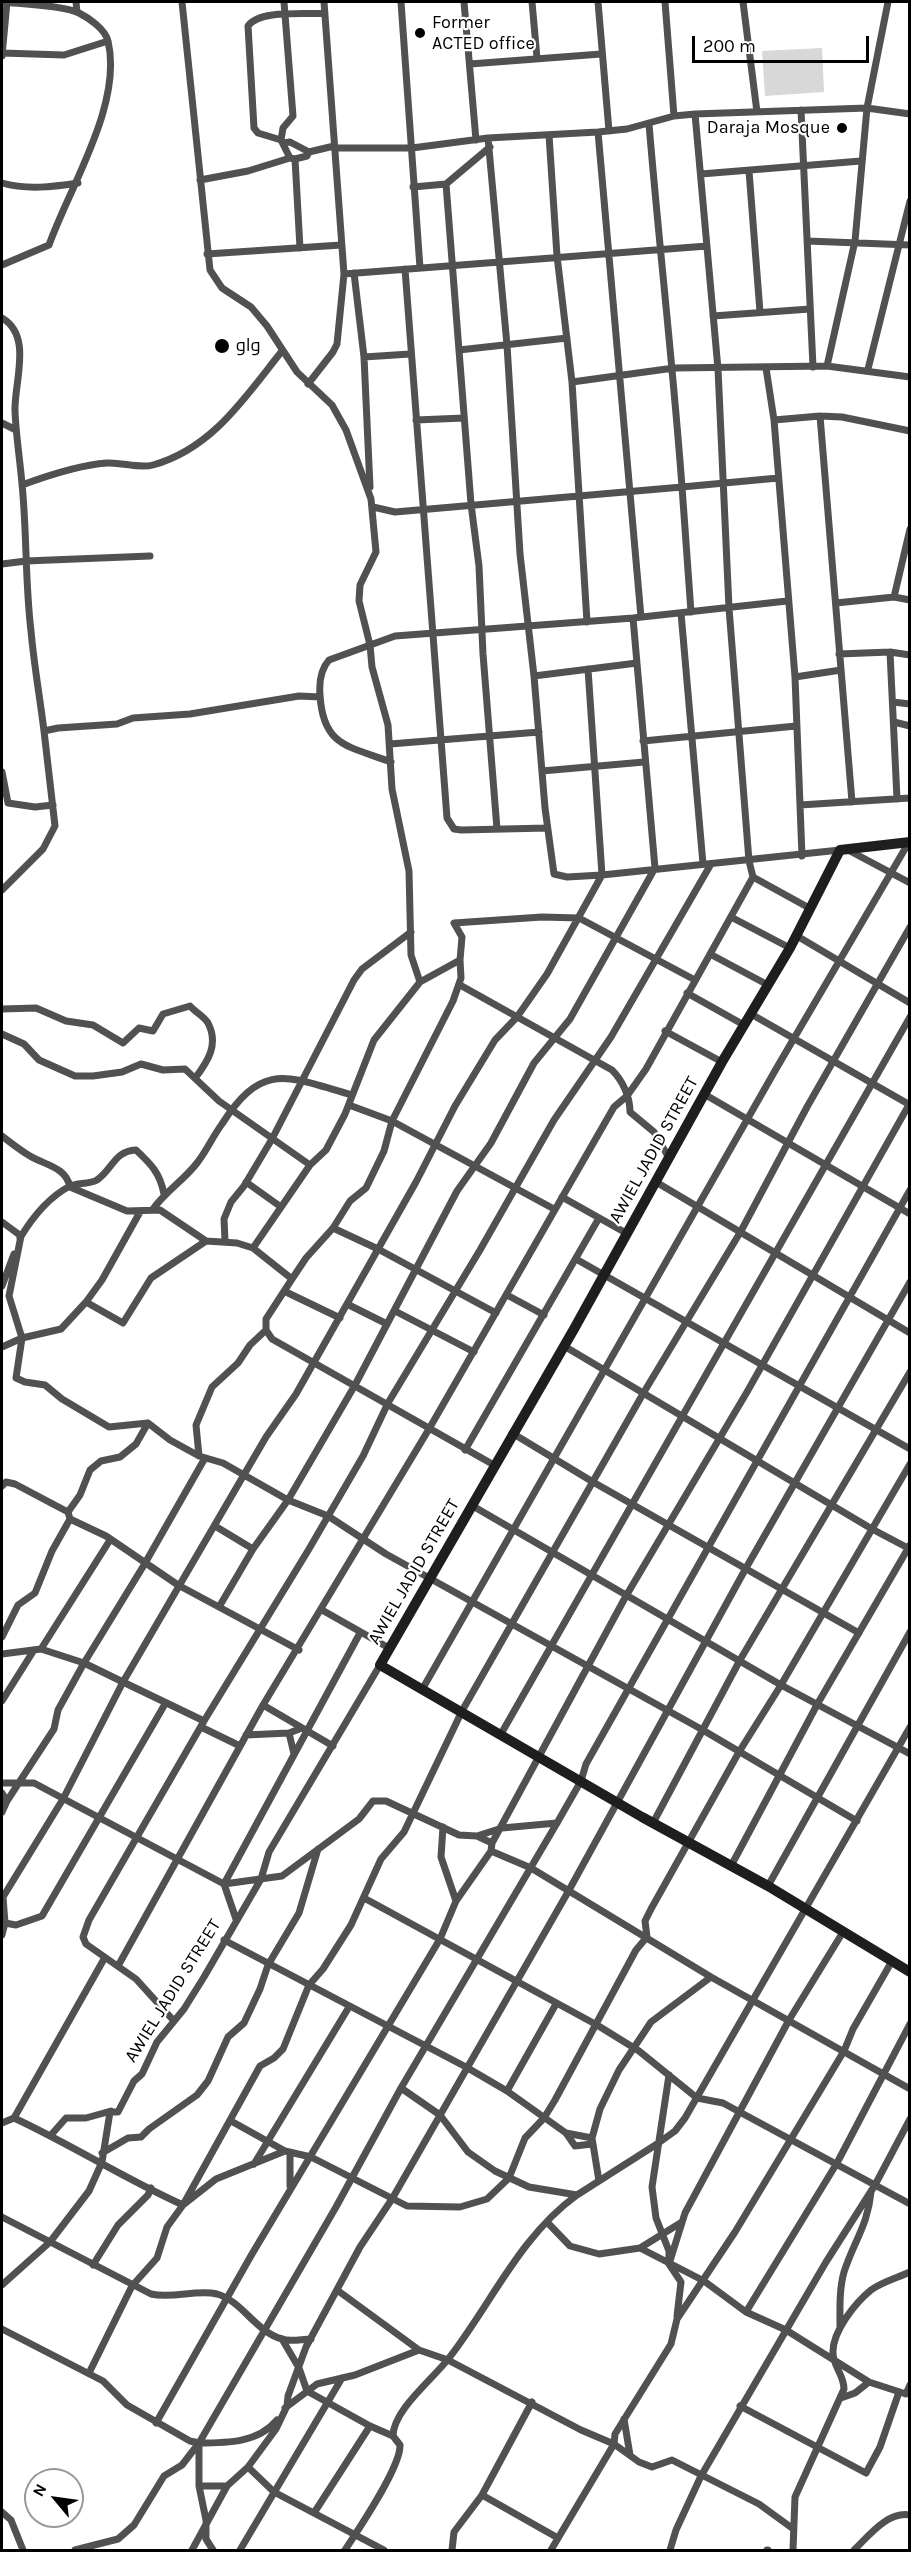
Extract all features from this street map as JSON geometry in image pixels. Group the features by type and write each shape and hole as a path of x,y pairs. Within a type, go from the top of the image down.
{"street":[{"path":"2,265 49,245 78,183 104,109 109,80 108,41 104,31 77,12 5,2 2,54 64,55 108,41"},
{"path":"76,2 77,12"},
{"path":"182,2 207,254 215,281 251,307 308,384 332,405 343,423 373,507 376,552 358,594 370,645 372,667 388,724 392,789 409,870 411,955 420,982"},
{"path":"284,2 293,116 283,128 282,142 292,158 300,248"},
{"path":"308,384 337,344 344,274 324,2"},
{"path":"401,2 420,268"},
{"path":"464,2 476,140"},
{"path":"532,2 537,58"},
{"path":"598,2 609,131"},
{"path":"665,2 674,116"},
{"path":"742,2 757,112"},
{"path":"827,366 855,241 867,108 888,2"},
{"path":"325,13 286,13 252,21 248,29 254,128 263,135 282,142 290,142 309,152 335,147 412,148 488,138 609,131 649,124 674,116 695,114 867,108 909,114"},
{"path":"470,64 601,54"},
{"path":"801,110 813,367"},
{"path":"118,1966 179,1860 263,1705 429,1429 614,1107 627,1096 646,1068 753,877 749,861 729,608 718,369 695,114"},
{"path":"649,124 660,250 674,368 691,612"},
{"path":"598,132 641,617"},
{"path":"549,135 557,256 572,382 587,622"},
{"path":"488,138 507,345 517,500 547,828 554,874 567,877 749,861 909,842"},
{"path":"413,187 446,184 490,147"},
{"path":"200,180 307,156 309,152"},
{"path":"702,174 861,161"},
{"path":"749,171 760,312"},
{"path":"2,183 18,187 50,188 78,183"},
{"path":"446,184 483,629 497,829"},
{"path":"868,369 909,201"},
{"path":"807,241 855,241 909,245"},
{"path":"207,254 341,245"},
{"path":"344,274 707,246"},
{"path":"405,269 422,508 449,825 460,831 547,828"},
{"path":"354,273 364,357 371,499"},
{"path":"713,316 810,309"},
{"path":"2,318 13,326 18,339 20,365 15,398 16,430 22,485 31,632 55,826 50,838 2,890"},
{"path":"459,350 567,338"},
{"path":"22,485 55,473 108,463 152,466 191,448 217,431 282,351"},
{"path":"364,357 410,354"},
{"path":"572,382 674,368 827,366 868,369 909,377"},
{"path":"766,368 774,420 795,677 802,856"},
{"path":"774,420 820,416 909,431"},
{"path":"820,416 852,802"},
{"path":"416,420 464,418"},
{"path":"2,423 16,430"},
{"path":"373,507 395,512 778,478"},
{"path":"894,597 909,529"},
{"path":"2,564 150,556"},
{"path":"836,603 894,597 909,600"},
{"path":"391,762 334,738 325,728 320,697 320,675 329,660 395,636 633,618 787,601"},
{"path":"174,2021 143,1985 86,1944 84,1931 203,1724 363,1456 388,1403 433,1330 554,1120 596,1059 655,959 707,864 681,613"},
{"path":"219,1607 253,1549 288,1500 355,1385 458,1191 491,1143 534,1063 570,1019 655,868 633,618"},
{"path":"839,654 890,652 909,655"},
{"path":"890,652 897,799"},
{"path":"534,676 637,663"},
{"path":"2,1935 5,1923 3,1897 63,1799 123,1682 178,1585 340,1318 437,1145 455,1107 495,1040 517,1017 547,974 602,874 588,669"},
{"path":"795,677 841,670"},
{"path":"44,731 117,724 133,718 190,714 299,696 320,697"},
{"path":"893,702 909,704"},
{"path":"894,722 909,726"},
{"path":"643,741 796,726"},
{"path":"390,744 539,732"},
{"path":"542,771 644,762"},
{"path":"2,772 8,802 34,807 53,805"},
{"path":"800,805 909,798"},
{"path":"423,1688 647,1299 747,1120 909,842"},
{"path":"844,850 909,883"},
{"name":"AWIEL JADID STREET","path":"111,2111 118,2112 134,2081 142,2074 157,2042 194,1994 261,1880 269,1852 333,1746 564,1346 722,1062 797,936 844,850"},
{"path":"753,877 811,909"},
{"path":"494,1465 272,1339 266,1330 266,1319 286,1292 306,1258 333,1228 350,1201 366,1188 384,1151 392,1122 460,985 462,937 454,923 531,920 542,917 579,918 695,980"},
{"path":"731,917 790,948"},
{"path":"89,2373 132,2286 157,2258 167,2227 183,2205 260,2066 274,2058 283,2049 309,1985 342,1940 364,1898 377,1866 404,1832 415,1813 462,1711 644,1392 741,1231 788,1142 909,927"},
{"path":"225,1241 225,1213 272,1139 354,980 362,969 411,932"},
{"path":"797,936 909,1003"},
{"path":"710,954 768,985"},
{"path":"253,1248 310,1165 326,1150 349,1105 374,1040 420,982 460,960"},
{"path":"460,985 596,1059 621,1079 630,1112 654,1132 669,1158"},
{"path":"687,993 744,1025"},
{"path":"2,1010 36,1008 66,1021 93,1025 123,1043 139,1028 153,1031 163,1014 190,1006 208,1024 213,1044 211,1057 196,1077"},
{"path":"156,2423 290,2189 440,1939 456,1901 502,1828 626,1596 761,1367 909,1104 833,1063 751,1014"},
{"path":"501,1734 682,1415 724,1346 909,1017"},
{"path":"665,1031 722,1062"},
{"path":"2,1034 24,1044 39,1060 75,1076 93,1077 122,1072 141,1064 163,1070 185,1069 231,1110 310,1165"},
{"path":"153,1209 164,1194 196,1164 231,1110 251,1087 262,1081 276,1079 302,1082 352,1095"},
{"path":"704,1094 909,1214"},
{"path":"349,1105 392,1122 554,1209"},
{"path":"2,1136 31,1157 55,1167 68,1178 70,1186"},
{"path":"2,1286 21,1236 50,1198 61,1194 70,1186 97,1180 117,1156 128,1150 136,1150 160,1176 164,1194"},
{"path":"246,1182 281,1207"},
{"path":"656,1182 909,1333"},
{"path":"70,1186 127,1211 140,1212 153,1209 163,1211 206,1241"},
{"path":"75,2550 118,2539 134,2525 164,2476 182,2465 199,2443 352,2179 401,2088 581,1781 582,1771 909,1190"},
{"path":"562,1197 626,1233"},
{"path":"2,1347 22,1338 61,1329 86,1302 102,1280 140,1212"},
{"path":"465,1450 599,1218"},
{"path":"2,1222 21,1236"},
{"path":"333,1228 378,1249 496,1313"},
{"path":"21,1236 9,1296 22,1338 16,1378 45,1385 62,1400 109,1426 148,1423 170,1440 202,1457 223,1463 288,1500 328,1516 363,1541 701,1729 857,1821"},
{"path":"86,1302 123,1323 151,1278 206,1241 225,1241 253,1248 292,1279"},
{"path":"576,1259 761,1367 800,1384 909,1449"},
{"path":"192,2550 206,2520 227,2486 248,2467 276,2428 287,2406 288,2396 310,2339 360,2247 392,2199 568,1892 746,1568 909,1282"},
{"path":"286,1292 340,1318"},
{"path":"507,1295 544,1316"},
{"path":"347,1304 387,1324"},
{"path":"395,1311 474,1352"},
{"path":"2,1812 19,1781 54,1729 58,1710 144,1565 202,1457 196,1425 212,1387 238,1363 250,1345 266,1330"},
{"path":"564,1346 872,1529 909,1547 818,1703 731,1866"},
{"path":"653,1823 701,1729 740,1660 909,1372"},
{"path":"2,1637 18,1605 35,1593 90,1470 101,1461 120,1457 136,1444 148,1423"},
{"path":"512,1433 593,1482 859,1633"},
{"path":"231,2121 288,2152 311,2157 407,2206 460,2208 487,2199 509,2178 525,2138 544,2118 597,2025 636,1950 647,1937 645,1921 688,1843 909,1464"},
{"path":"2,1486 6,1482 15,1484 110,1540 144,1565 178,1585 298,1650"},
{"path":"471,1505 781,1685 909,1754"},
{"path":"215,1526 253,1549"},
{"path":"2,1701 110,1540"},
{"path":"322,1610 389,1648"},
{"path":"768,1886 909,1632"},
{"path":"236,1919 224,1884 294,1754 304,1729 360,1633"},
{"path":"2,1654 37,1650 84,1663 203,1724 240,1746"},
{"path":"380,1665 688,1843 768,1886 909,1972"},
{"path":"5,1923 16,1925 42,1916 165,1704"},
{"path":"263,1705 333,1746"},
{"path":"393,2436 408,2404 448,2360 508,2270 547,2222 577,2195 675,2131 697,2098 751,1999 857,1821 909,1726"},
{"path":"246,1735 289,1733 304,1729"},
{"path":"289,1733 294,1754"},
{"path":"2,1783 19,1781 33,1783 224,1884 282,1876 359,1819 373,1801 386,1801 459,1835 477,1836 502,1828 557,1823"},
{"path":"2,1793 7,1801"},
{"path":"443,1827 441,1857 456,1901"},
{"path":"477,1836 491,1847 531,1868 711,1977 909,2089"},
{"path":"102,2153 128,2139 141,2137 148,2129 197,2096 208,2081 228,2037 244,2023 268,1965 299,1913 318,1849"},
{"path":"364,1898 477,1958 634,2047 697,2098 723,2103 837,2163 873,2187 909,2204"},
{"path":"669,2264 682,2222 739,2113 789,2020 843,1932"},
{"path":"224,1941 466,2067 507,2091 566,2133 575,2146 592,2141"},
{"path":"2,2123 14,2118 104,1959"},
{"path":"677,2319 704,2282 844,2051 853,2029 891,1961"},
{"path":"598,2181 592,2141 600,2109 619,2070 651,2022 711,1977"},
{"path":"507,2091 556,2004"},
{"path":"253,2165 349,2007"},
{"path":"746,2312 837,2163 909,2024"},
{"path":"551,2550 614,2444 615,2434 671,2344 677,2319 681,2282 669,2264 669,2251 661,2235 652,2187 669,2075"},
{"path":"401,2088 440,2115 468,2152 509,2178 529,2187 577,2195"},
{"path":"2,2285 50,2242 74,2214 102,2163 111,2111 86,2118 66,2118 51,2135"},
{"path":"14,2118 51,2135 128,2179 152,2188 183,2205"},
{"path":"670,2550 676,2530 701,2476 740,2406 873,2187 909,2119"},
{"path":"183,2205 216,2179 288,2152"},
{"path":"288,2152 290,2189"},
{"path":"840,2330 840,2290 843,2274 855,2242 867,2222 873,2187"},
{"path":"93,2265 118,2225 152,2188"},
{"path":"2,2217 132,2286 164,2297 213,2293 228,2299 265,2331 282,2339 310,2339"},
{"path":"547,2222 570,2246 599,2254 640,2248 682,2222"},
{"path":"640,2248 704,2282 746,2312 786,2330 869,2382 905,2394"},
{"path":"793,2550 792,2528 795,2497 844,2389 843,2377 833,2358 833,2348 840,2330 855,2306 872,2290 909,2272"},
{"path":"337,2290 420,2350 448,2360 532,2402 581,2430 614,2444 651,2467 672,2460 759,2504 792,2528"},
{"path":"2,2329 103,2381 127,2405 190,2441 199,2443 227,2443 253,2438 272,2426 287,2406 317,2384 342,2378 420,2350"},
{"path":"282,2339 299,2368 307,2391 370,2426 393,2436 400,2448 397,2459 345,2550"},
{"path":"240,2550 342,2378"},
{"path":"841,2398 855,2393 869,2382"},
{"path":"740,2406 867,2473 909,2385"},
{"path":"452,2550 454,2532 482,2495 532,2402"},
{"path":"624,2419 630,2455"},
{"path":"314,2513 370,2426"},
{"path":"199,2443 199,2486 206,2520 206,2539 213,2550"},
{"path":"248,2467 274,2492 384,2550"},
{"path":"199,2486 227,2486"},
{"path":"482,2495 558,2538"},
{"path":"2,2512 11,2520 23,2550"},
{"path":"854,2550 885,2521 903,2514 909,2515"}],"shaded area":[{"path":"822,48 824,92 765,96 762,51"}],"place":[{"name":"Former ACTED office","path":"420,33"},
{"name":"Daraja Mosque","path":"842,128"},
{"name":"واو","path":"222,346"}]}
